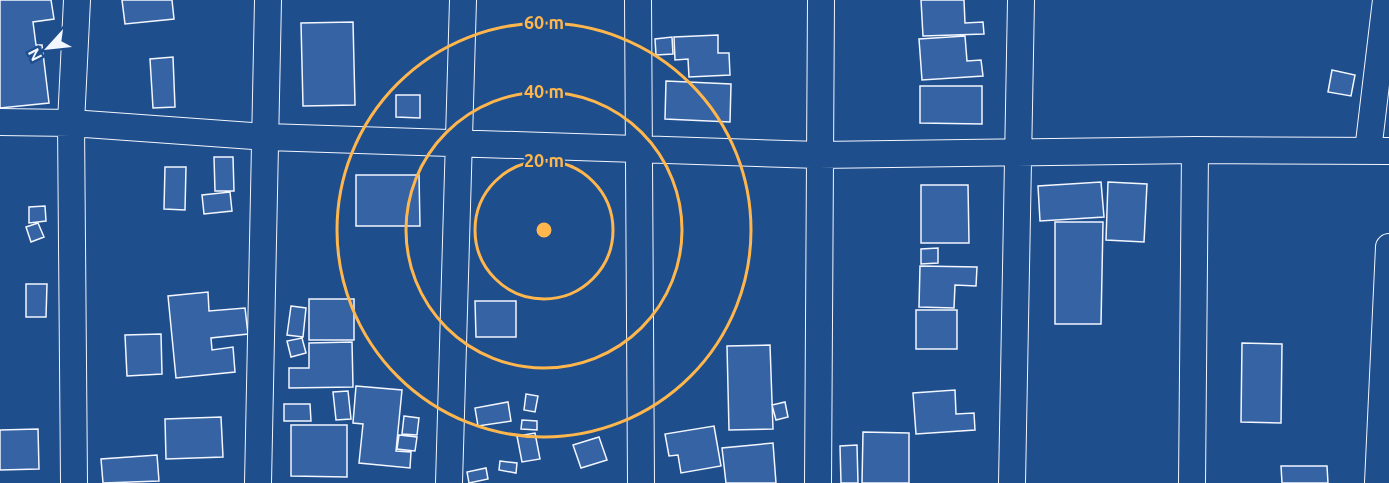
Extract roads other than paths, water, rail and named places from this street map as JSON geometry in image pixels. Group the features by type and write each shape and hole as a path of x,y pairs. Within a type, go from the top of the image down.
{"street":[{"path":"74,483 71,123 77,0"},
{"path":"258,483 267,136 268,0"},
{"path":"449,483 463,0"},
{"path":"638,0 641,483"},
{"path":"818,483 821,0"},
{"path":"1012,483 1021,0"},
{"path":"0,122 71,123 267,136 819,155 1195,150 1379,151 1386,0"},
{"path":"1192,483 1195,150"},
{"path":"1378,483 1389,247"}]}
